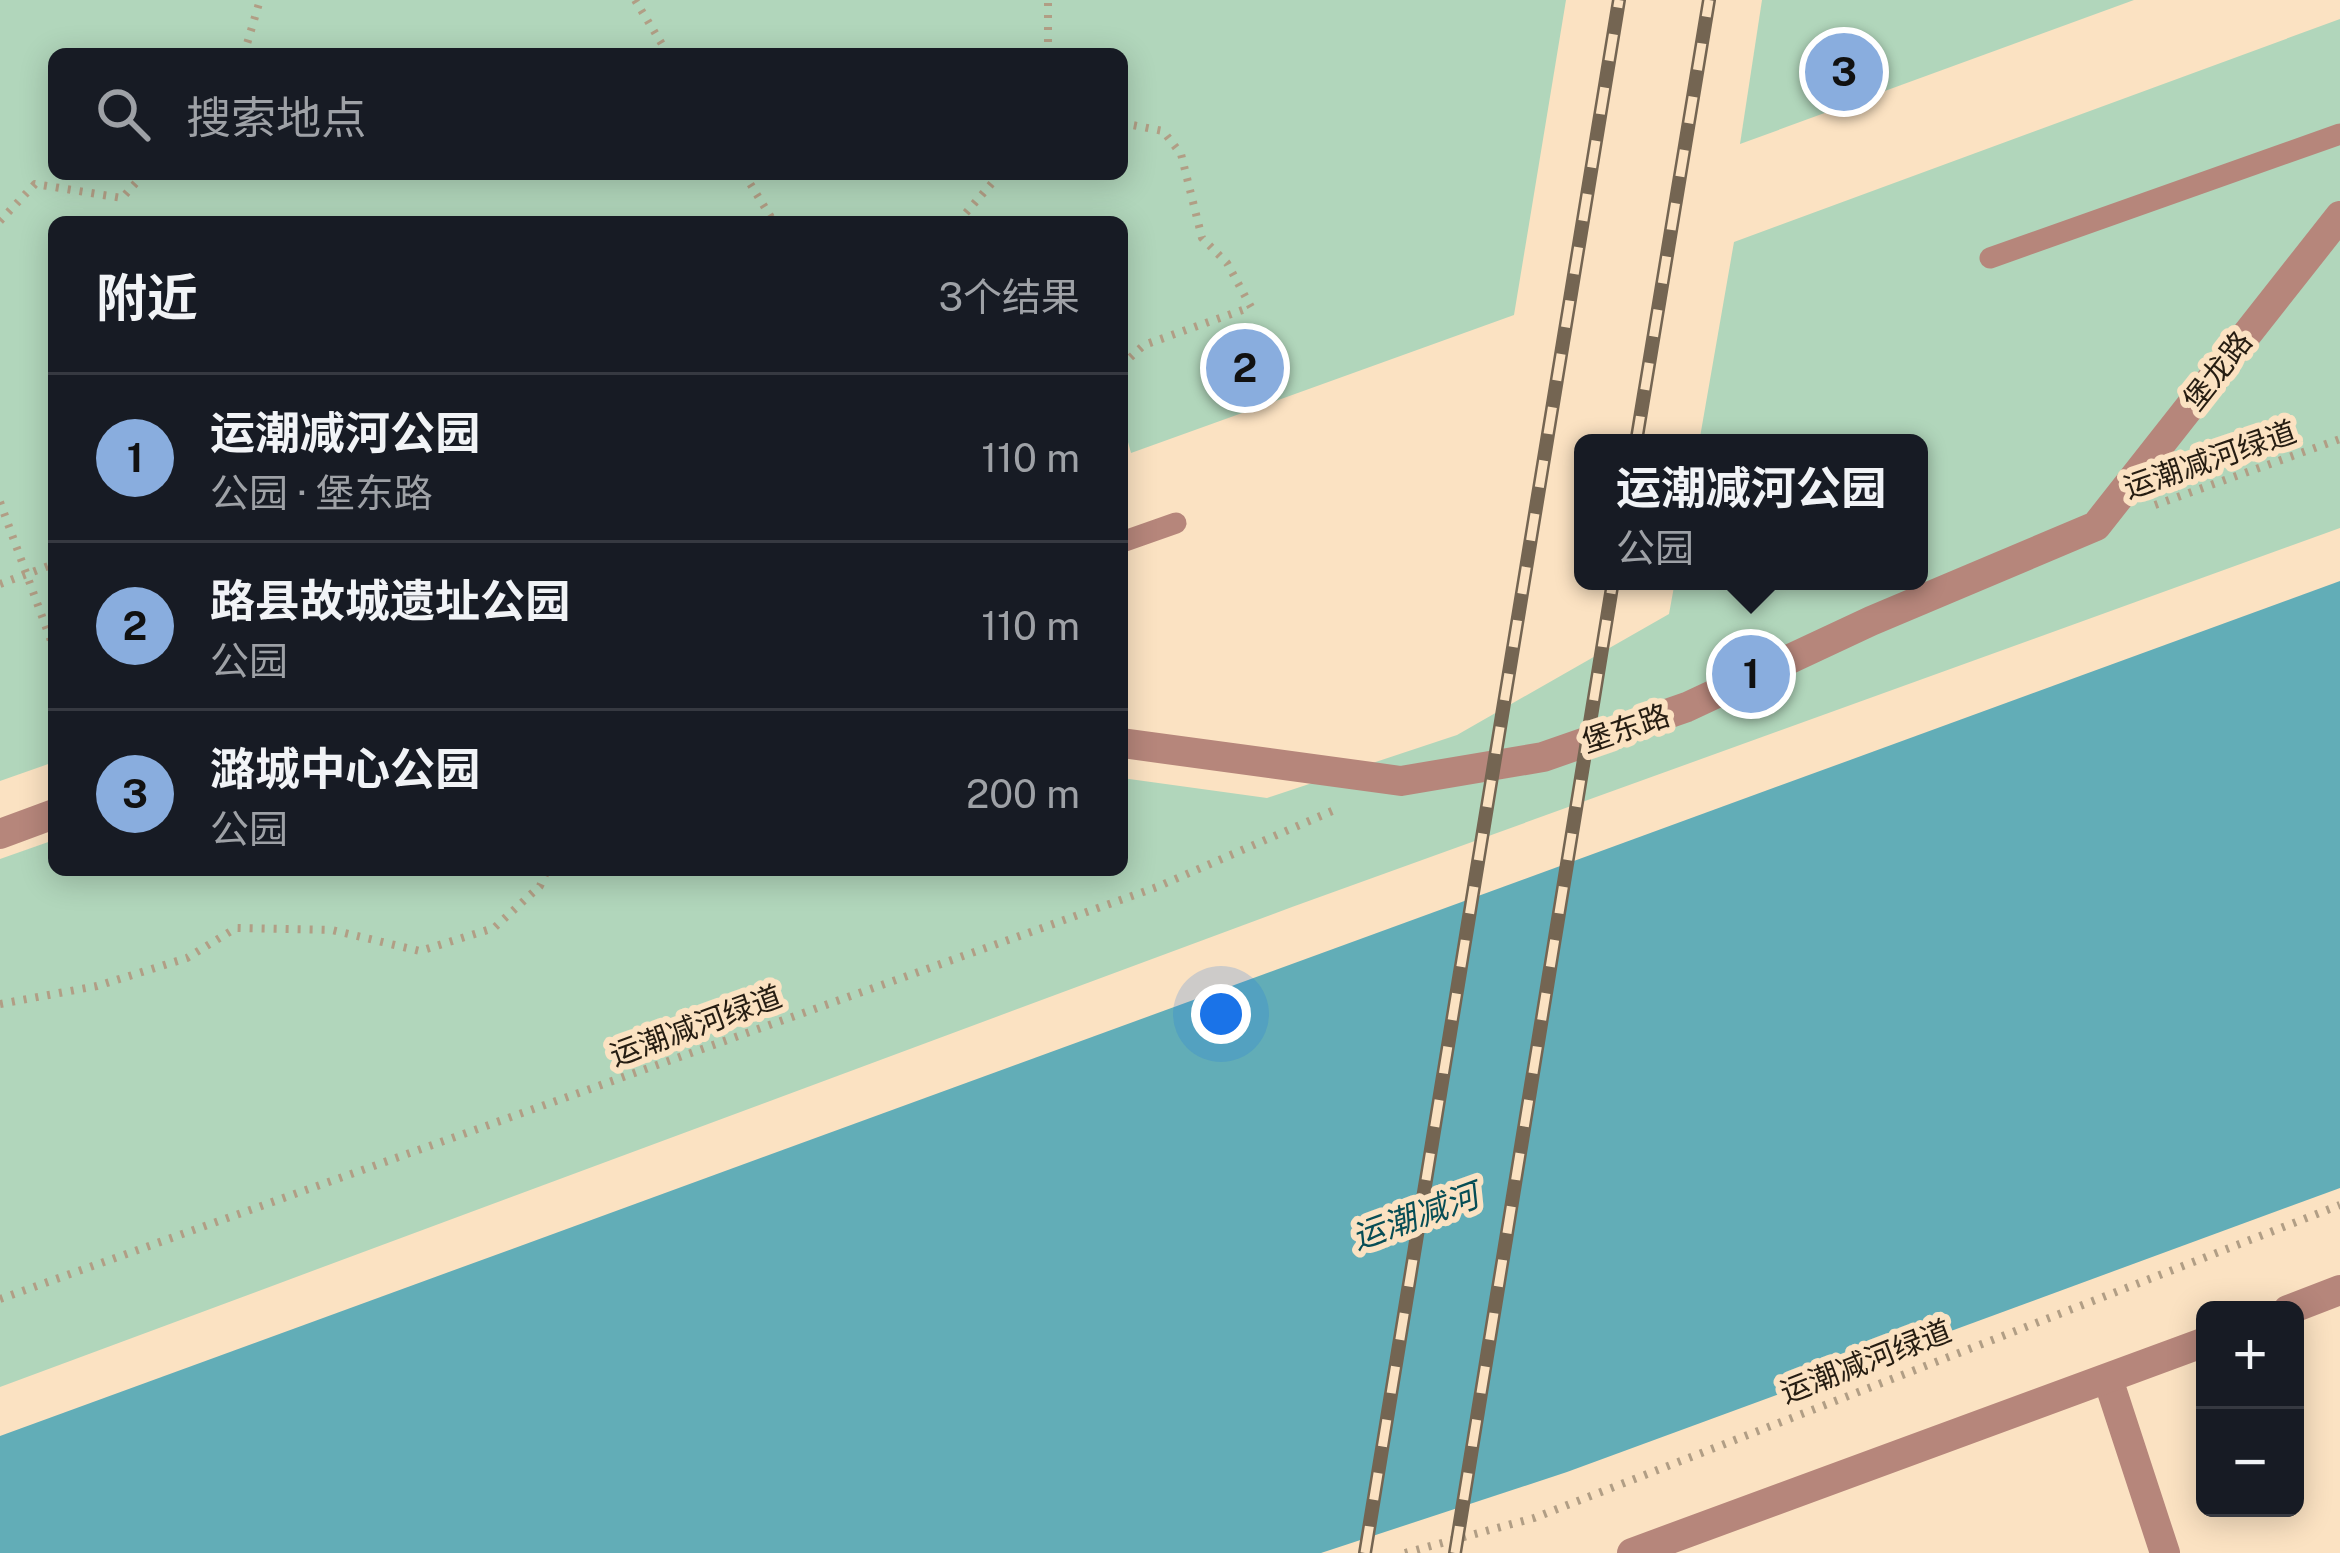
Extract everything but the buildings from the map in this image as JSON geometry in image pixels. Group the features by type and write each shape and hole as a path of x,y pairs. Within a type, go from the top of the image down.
{"street":[{"name":"堡龙路","path":"2096,526 2340,215"},
{"name":"堡东路","path":"1128,744 1401,781 1543,757 1687,707 1871,621 2096,526"},
{"path":"0,834 48,816"},
{"path":"2304,1304 2340,1290"},
{"path":"1633,1553 2196,1345"},
{"path":"2108,1379 2165,1553"}],"lane":[{"path":"1990,258 2340,134"},
{"path":"1128,540 1176,523"}],"path":[{"path":"246,48 260,0"},
{"path":"635,0 664,48"},
{"path":"1048,0 1048,48"},
{"path":"1128,124 1162,131 1181,154 1202,238 1226,263 1251,307 1144,345 1128,360"},
{"path":"0,221 34,184 122,198 138,180"},
{"path":"748,180 770,216"},
{"path":"963,216 995,180"},
{"name":"运潮减河绿道","path":"2096,526 2340,440"},
{"path":"0,502 48,633"},
{"path":"0,584 48,566"},
{"name":"运潮减河绿道","path":"0,1299 1156,887 1401,781"},
{"path":"0,1004 97,986 187,958 236,928 332,930 420,951 494,928 540,886 544,876"},
{"name":"运潮减河绿道","path":"1405,1553 1534,1518 2340,1205"}],"green space":[{"path":"0,0 1566,0 1514,315 1131,453 1128,216 48,216 48,764 0,781"},
{"path":"1762,0 2134,0 1740,144"},
{"path":"2340,19 2340,528 1292,907 0,1387 0,859 48,842 48,876 1128,876 1128,779 1267,798 1457,735 1669,614 1673,590 1928,590 1928,434 1701,434 1734,242"}],"water":[{"name":"运潮减河","path":"2340,581 2340,1188 1567,1472 1321,1553 0,1553 0,1436"}],"railway":[{"path":"1365,1553 1619,0"},
{"path":"1637,434 1709,0"},
{"path":"1455,1553 1612,590"}],"place":[{"name":"潞城中心公园","path":"1844,72"},
{"name":"路县故城遗址公园","path":"1245,368"},
{"name":"运潮减河公园","path":"1751,674"}]}
